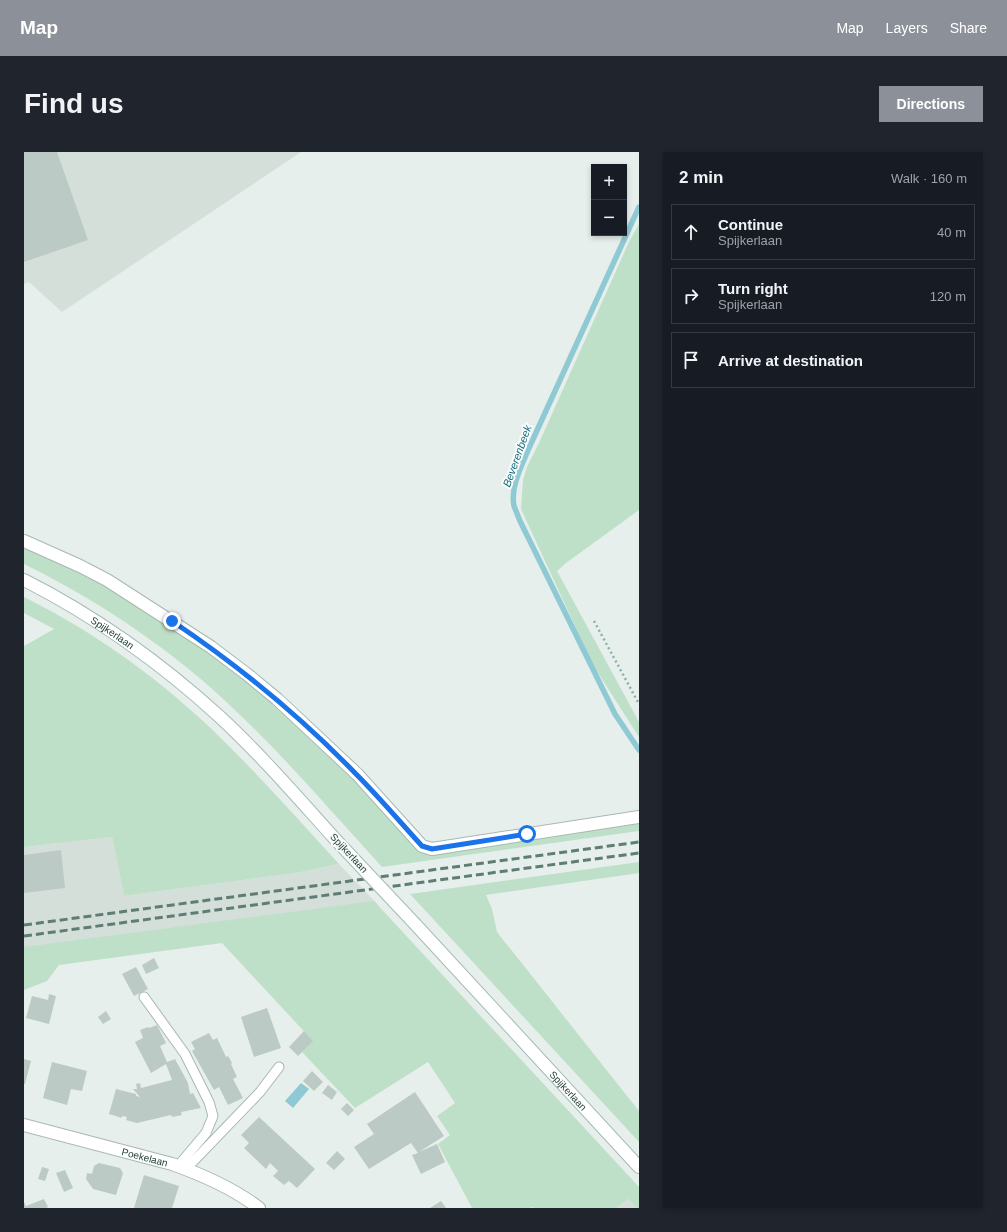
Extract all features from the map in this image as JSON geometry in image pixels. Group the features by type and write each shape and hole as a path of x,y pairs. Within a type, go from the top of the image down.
{"street":[{"path":"24,540 107,580 211,647 248,675 277,699 351,769 422,846 432,849 639,817"},
{"name":"Spijkerlaan","path":"24,580 89,616 131,645 175,679 219,717 258,754 639,1167"},
{"name":"Poekelaan","path":"24,1125 182,1168 214,1181 235,1192 259,1208"}],"lane":[{"path":"144,997 185,1054 209,1102 212,1116 206,1133 182,1168"},
{"path":"182,1168 260,1092 279,1067"}],"path":[{"path":"594,621 639,704"}],"shaded area":[{"path":"24,152 301,152 62,312 29,282 24,284"},
{"path":"112,837 124,896 296,873 339,864 380,907 24,956 24,847"},
{"path":"628,1199 637,1208 616,1208"}],"green space":[{"path":"639,224 639,510 557,571 639,722 639,737 593,665 521,509 523,480 527,467 628,244"},
{"path":"24,545 92,577 203,647 276,704 346,771 419,852 639,823 639,831 382,867 263,737 212,689 166,651 107,610 24,564"},
{"path":"24,597 95,637 162,685 203,721 238,756 339,864 296,873 124,896 112,837 24,847 24,646 54,629 24,613"},
{"path":"639,862 639,873 486,895 492,909 497,932 639,1111 639,1142 410,894"},
{"path":"374,901 639,1187 639,1208 637,1208 628,1199 616,1208 472,1208 438,1144 450,1135 437,1116 455,1103 428,1062 355,1108 302,1052 312,1040 222,943 59,965 47,981 24,990 24,947"}],"water":[{"path":"301,1083 309,1089 293,1108 285,1101"}],"building":[{"path":"24,152 57,152 88,240 24,262"},
{"path":"61,850 65,888 24,893 24,855"},
{"path":"154,958 159,968 146,974 142,965"},
{"path":"136,967 148,989 134,996 122,974"},
{"path":"49,994 56,996 49,1024 26,1018 32,996 48,1000"},
{"path":"267,1008 281,1048 254,1057 241,1017"},
{"path":"106,1011 111,1019 103,1024 98,1017"},
{"path":"157,1025 166,1043 160,1046 167,1062 175,1059 188,1083 190,1094 193,1093 201,1108 181,1112 182,1115 172,1117 171,1115 137,1123 126,1120 127,1117 122,1116 122,1118 109,1114 116,1089 136,1094 136,1096 140,1097 133,1089 137,1089 136,1084 140,1083 141,1088 172,1080 166,1064 151,1073 135,1042 143,1038 140,1030"},
{"path":"304,1031 313,1041 298,1056 289,1047"},
{"path":"209,1033 213,1040 217,1038 226,1057 228,1056 232,1063 231,1064 237,1077 233,1079 243,1098 228,1105 219,1087 214,1090 192,1051 195,1049 191,1042"},
{"path":"24,1059 31,1061 25,1084 24,1084"},
{"path":"52,1062 87,1071 82,1091 71,1089 67,1105 43,1098"},
{"path":"312,1071 323,1082 314,1091 303,1081"},
{"path":"328,1085 337,1092 332,1100 322,1093"},
{"path":"415,1092 444,1136 419,1152 437,1144 445,1162 421,1174 412,1155 418,1153 411,1143 369,1169 354,1147 374,1134 367,1124"},
{"path":"347,1103 354,1110 348,1116 341,1109"},
{"path":"259,1117 315,1169 297,1188 289,1181 284,1185 273,1176 278,1171 270,1163 266,1169 244,1148 249,1143 241,1135"},
{"path":"337,1151 345,1159 334,1170 326,1163"},
{"path":"99,1163 120,1168 123,1173 116,1195 93,1189 86,1179 87,1173 92,1174 94,1166"},
{"path":"42,1167 49,1169 45,1181 38,1179"},
{"path":"65,1170 73,1188 64,1192 56,1173"},
{"path":"144,1175 179,1186 172,1208 134,1208"},
{"path":"44,1199 48,1207 46,1208 24,1208 24,1202 26,1206"},
{"path":"441,1201 446,1208 430,1208"}],"waterway":[{"name":"Beverenbeek","path":"639,207 523,462 517,476 513,499 520,521 615,714 639,750"}],"railway":[{"path":"24,925 639,842"},
{"path":"24,936 639,853"}],"route":[{"path":"172,621 211,647 277,699 356,774 422,846 432,849 527,834"}]}
